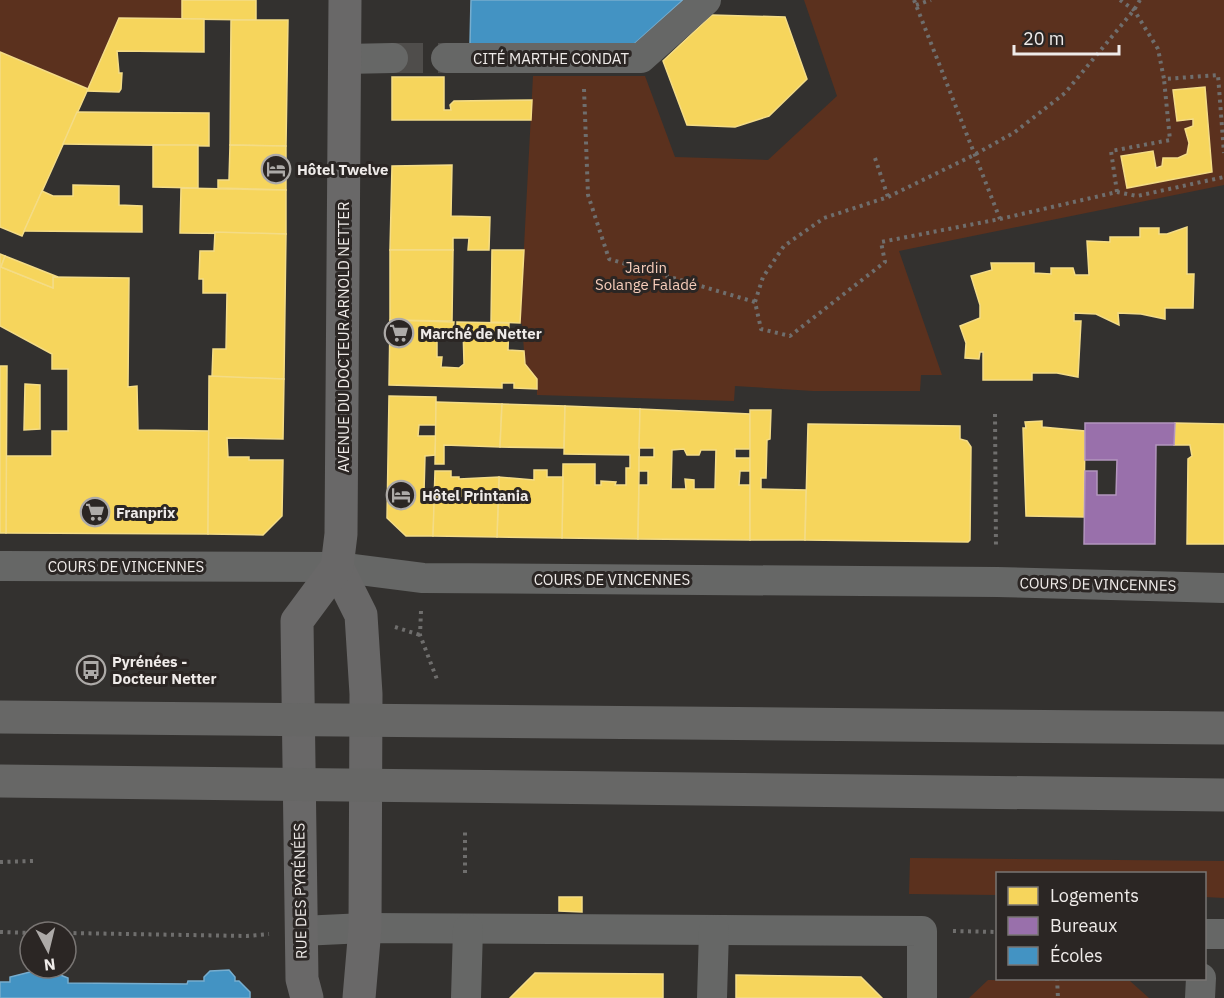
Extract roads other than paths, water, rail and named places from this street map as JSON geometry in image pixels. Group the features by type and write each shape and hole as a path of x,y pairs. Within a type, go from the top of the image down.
{"main road":[{"path":"0,717 1224,728"},
{"path":"0,781 1224,795"}],"street":[{"name":"AVENUE DU DOCTEUR ARNOLD NETTER","path":"299,784 297,621 337,567 341,534 345,0"},
{"name":"CITÉ MARTHE CONDAT","path":"446,58 640,58 706,0"},
{"path":"345,59 393,58"},
{"name":"COURS DE VINCENNES","path":"0,566 337,567 423,578 997,582 1224,588"},
{"path":"337,567 361,615 366,720 366,784 365,928 359,998"},
{"name":"RUE DES PYRÉNÉES","path":"299,784 302,979 307,998"},
{"path":"301,932 365,928 922,931 922,998"},
{"path":"466,998 468,929"},
{"path":"712,998 714,930"},
{"path":"1206,934 1224,934"},
{"path":"1200,998 1201,980"}],"tunnel":[{"path":"393,58 446,58"}],"place":[{"name":"Hôtel Twelve","path":"276,169"},
{"name":"Marché de Netter","path":"399,333"},
{"name":"Hôtel Printania","path":"401,495"},
{"name":"Franprix","path":"95,512"},
{"name":"Pyrénées - Docteur Netter","path":"91,670"}],"park label":[{"name":"Jardin Solange Faladé","path":"646,276"}]}
